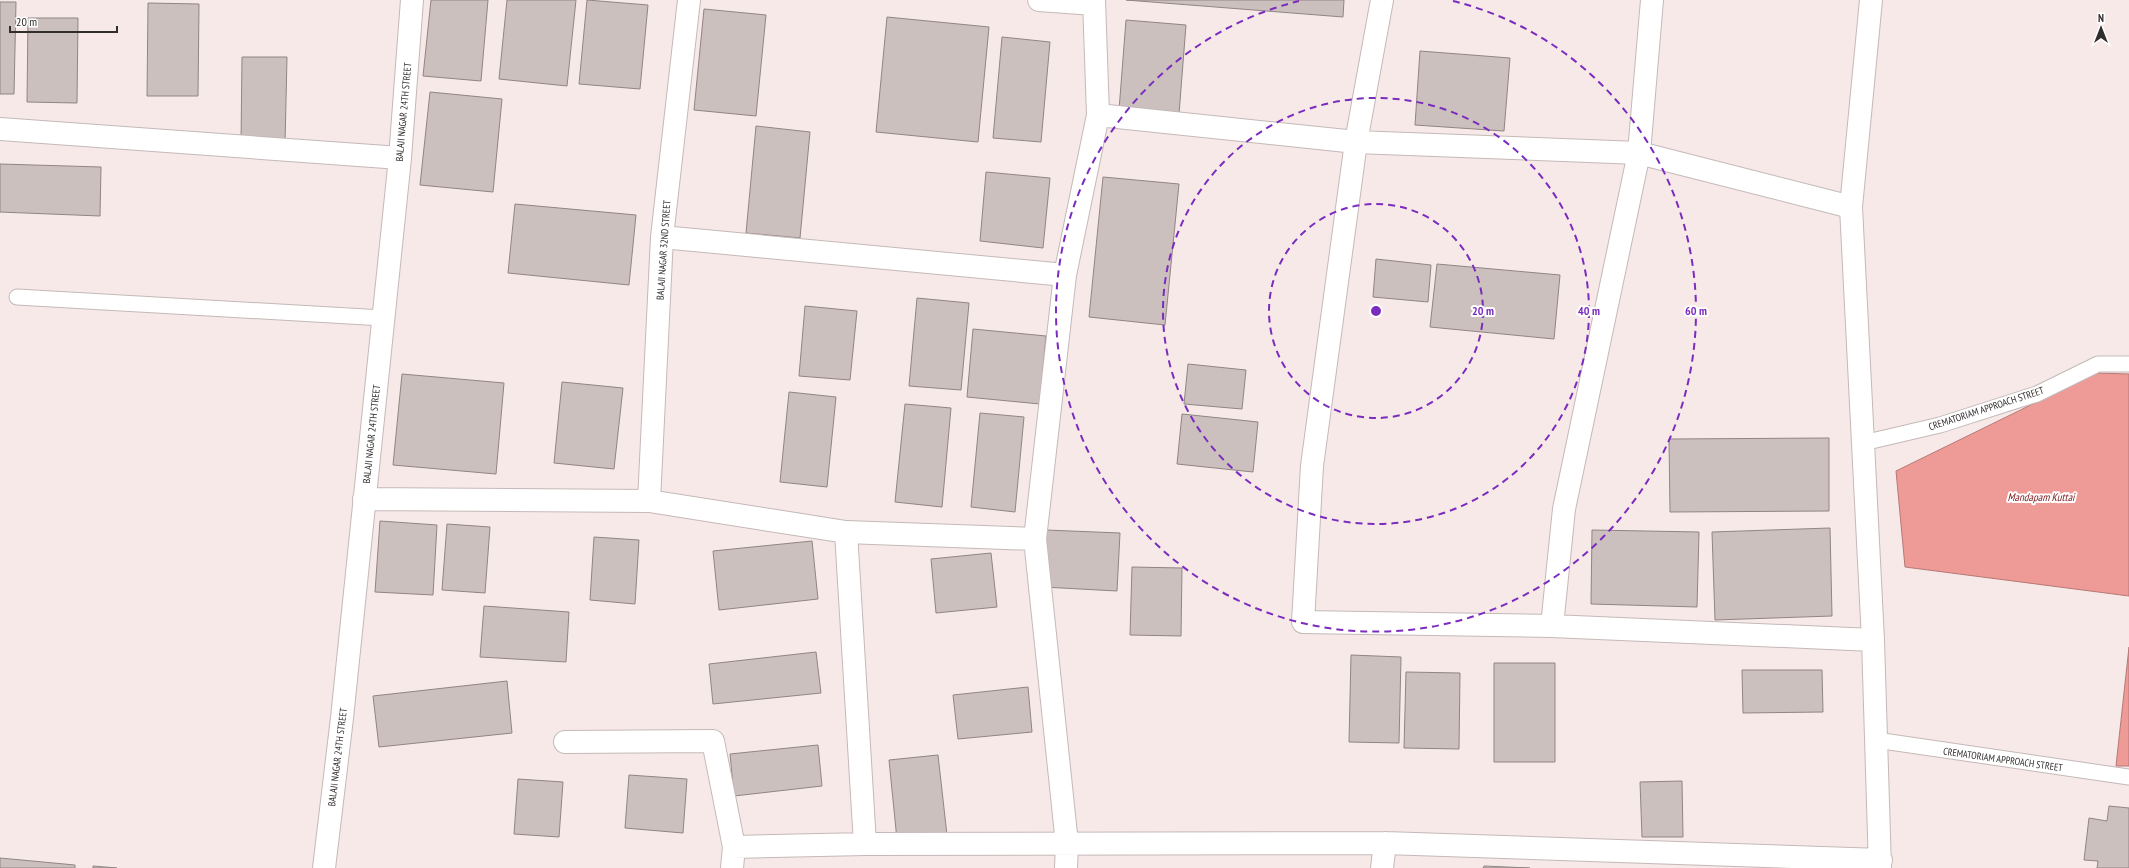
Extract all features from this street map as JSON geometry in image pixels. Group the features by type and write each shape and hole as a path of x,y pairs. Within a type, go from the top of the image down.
{"street":[{"name":"BALAJI NAGAR 24TH STREET","path":"324,868 342,718 400,158 412,0"},
{"name":"BALAJI NAGAR 32ND STREET","path":"649,501 662,237 688,0"},
{"path":"1039,0 1094,2 1098,115 1066,275 1035,539 1067,844 1066,868"},
{"path":"1382,0 1356,142 1312,466 1304,622 1552,626 1873,640"},
{"path":"1552,626 1564,509 1639,153 1652,0"},
{"path":"565,742 713,741 733,858 865,844 1385,843 1617,859 1881,864 1873,640 1851,207 1871,0"},
{"path":"1098,115 1356,142 1639,153 1851,207"},
{"path":"0,129 400,158"},
{"path":"662,237 1066,275"},
{"path":"364,499 649,501 846,532 1035,539"},
{"path":"846,532 865,844"},
{"path":"1382,868 1385,843"}],"lane":[{"path":"17,297 383,318"},
{"name":"CREMATORIAM APPROACH STREET","path":"1863,443 1940,424 2036,394 2098,364 2129,364"},
{"name":"CREMATORIAM APPROACH STREET","path":"1876,740 2129,777"}],"water":[{"name":"Mandapam Kuttai","path":"2096,373 2129,374 2129,596 1905,567 1896,471"},
{"path":"2129,647 2129,766 2116,766"}],"building":[{"path":"431,0 488,0 481,81 423,76"},
{"path":"507,0 576,0 567,86 499,79"},
{"path":"587,0 648,5 640,89 579,84"},
{"path":"1126,0 1344,0 1343,17"},
{"path":"0,2 16,2 14,94 0,94"},
{"path":"148,3 199,4 198,96 147,96"},
{"path":"704,9 766,15 756,116 694,110"},
{"path":"887,17 989,27 978,142 876,132"},
{"path":"28,18 78,18 77,103 27,102"},
{"path":"1126,20 1186,25 1179,114 1119,110"},
{"path":"1002,37 1050,42 1041,142 993,138"},
{"path":"1420,51 1510,58 1504,131 1415,125"},
{"path":"242,57 287,57 285,144 241,143"},
{"path":"430,92 502,99 493,192 420,185"},
{"path":"756,126 810,132 800,238 746,233"},
{"path":"0,164 101,167 100,216 0,212"},
{"path":"986,172 1050,178 1043,248 980,241"},
{"path":"1103,177 1179,184 1165,325 1089,317"},
{"path":"515,204 636,215 629,285 508,273"},
{"path":"1376,259 1431,265 1428,302 1373,297"},
{"path":"1437,264 1560,275 1554,339 1430,327"},
{"path":"917,298 969,303 961,390 909,386"},
{"path":"805,306 857,311 850,380 799,376"},
{"path":"973,329 1046,336 1040,404 967,397"},
{"path":"1188,364 1246,370 1242,409 1184,404"},
{"path":"402,374 504,383 496,474 393,465"},
{"path":"562,382 623,388 614,469 554,463"},
{"path":"789,392 836,397 827,487 780,482"},
{"path":"905,404 951,408 942,507 895,502"},
{"path":"980,413 1024,417 1015,512 971,507"},
{"path":"1182,414 1258,422 1253,472 1177,464"},
{"path":"1829,438 1829,511 1670,512 1669,439"},
{"path":"380,521 437,525 433,595 375,592"},
{"path":"447,524 490,527 485,593 442,590"},
{"path":"1830,528 1832,616 1715,620 1712,532"},
{"path":"1046,530 1120,533 1117,591 1043,587"},
{"path":"1592,530 1699,532 1697,607 1591,604"},
{"path":"594,537 639,540 635,604 590,600"},
{"path":"812,541 818,599 719,610 713,551"},
{"path":"991,553 997,607 936,613 931,559"},
{"path":"1132,567 1182,568 1181,636 1130,635"},
{"path":"484,606 569,612 566,662 480,657"},
{"path":"816,652 821,693 713,704 709,664"},
{"path":"1351,655 1401,657 1399,743 1349,742"},
{"path":"1494,663 1555,663 1555,762 1494,762"},
{"path":"1742,670 1822,670 1823,712 1743,713"},
{"path":"1406,672 1460,673 1459,749 1404,748"},
{"path":"507,681 512,733 379,747 373,696"},
{"path":"1028,687 1032,732 958,739 953,695"},
{"path":"818,745 822,786 734,796 730,754"},
{"path":"938,755 947,835 897,840 889,760"},
{"path":"629,775 687,779 683,833 625,828"},
{"path":"518,779 563,782 559,837 514,834"},
{"path":"1682,781 1683,837 1642,837 1640,782"},
{"path":"2109,806 2129,808 2129,868 2097,868 2098,861 2084,860 2089,818 2107,821"},
{"path":"0,858 75,865 75,868 0,868"},
{"path":"93,866 117,868 93,868"},
{"path":"1484,866 1530,868 1483,868"}]}
